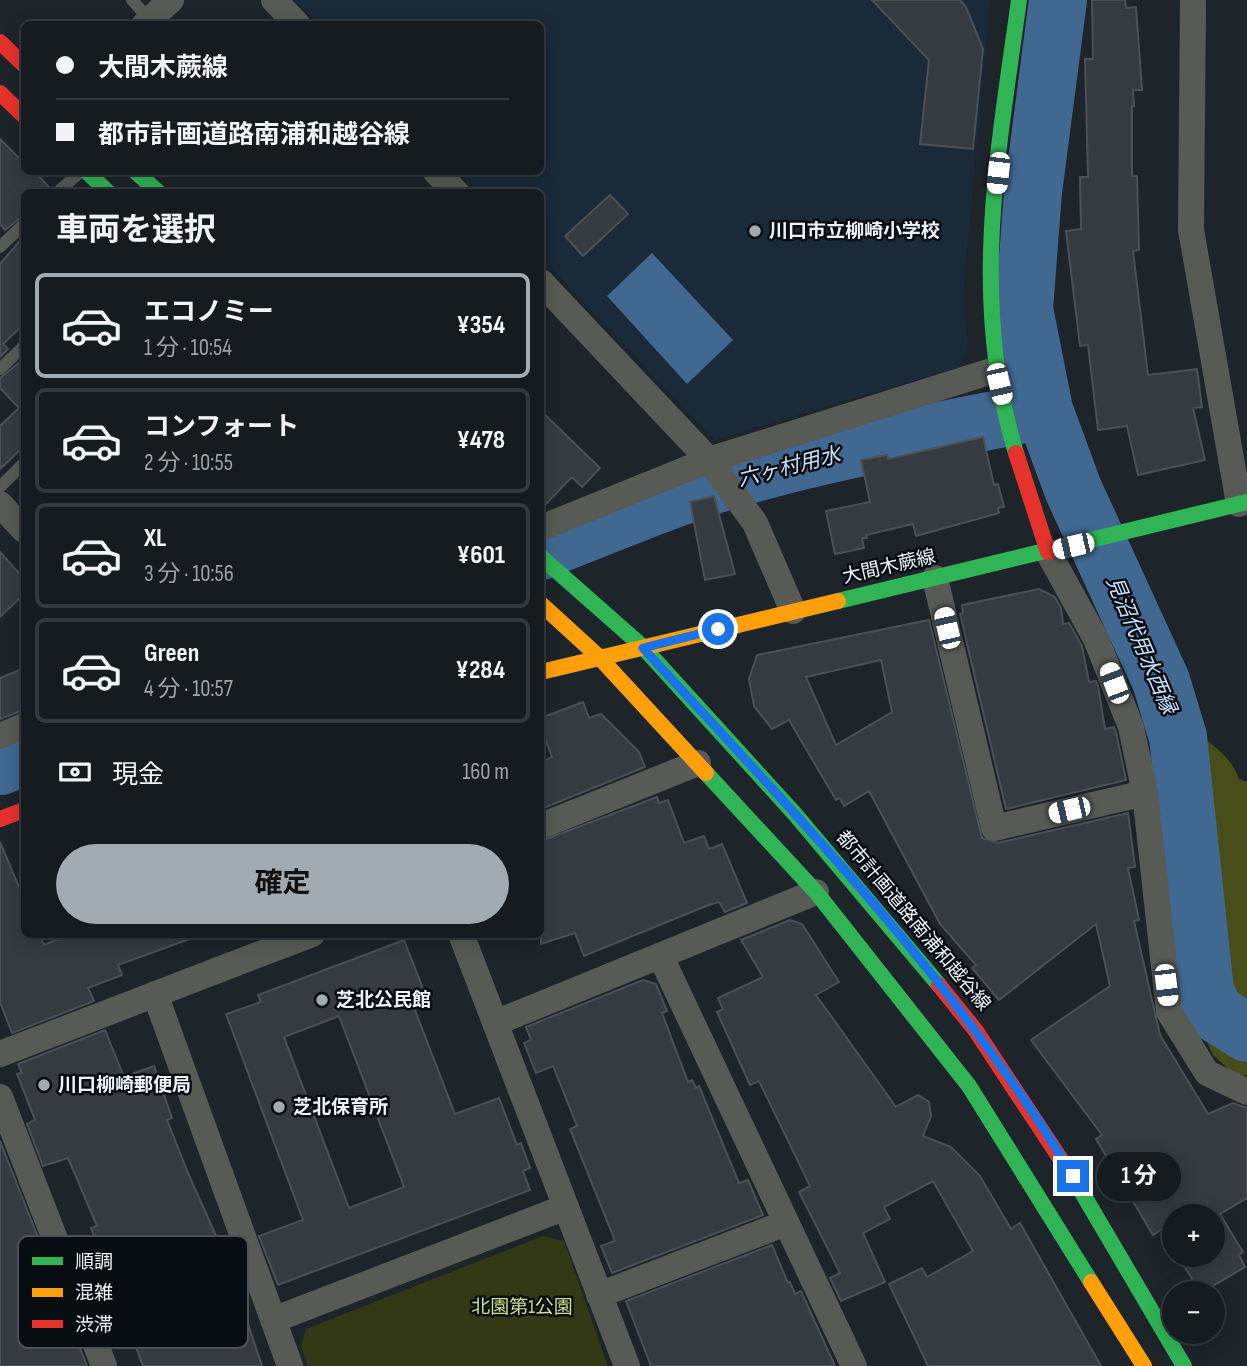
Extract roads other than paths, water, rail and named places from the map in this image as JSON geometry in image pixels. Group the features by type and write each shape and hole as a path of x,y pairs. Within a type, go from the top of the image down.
{"street":[{"path":"148,21 171,0"},
{"path":"274,0 294,21"},
{"path":"1019,0 991,237 989,291 995,370 1012,434 1061,549 1131,727 1145,793 1169,1012 1207,1073 1247,1092"},
{"path":"1193,0 1191,230 1243,503"},
{"path":"0,42 21,62"},
{"path":"0,93 15,112"},
{"path":"90,175 105,189"},
{"path":"139,175 155,189"},
{"path":"439,175 453,189"},
{"path":"544,285 714,465 735,492 767,548 793,611"},
{"path":"544,527 714,465 995,370"},
{"name":"大間木蕨線","path":"544,671 1061,549 1243,503"},
{"path":"0,504 21,527"},
{"name":"都市計画道路南浦和越谷線","path":"544,560 643,648 812,833 976,1031 1059,1153 1184,1366"},
{"path":"935,578 994,828 1145,793"},
{"path":"544,607 600,658 816,892 969,1086 1144,1366"},
{"path":"0,736 21,727"},
{"path":"544,825 698,763"},
{"path":"0,819 21,811"},
{"path":"495,1023 816,892"},
{"path":"0,1054 302,938"},
{"path":"463,938 627,1366"},
{"path":"661,957 854,1366"},
{"path":"155,994 243,1236"},
{"path":"0,1097 54,1236"},
{"path":"273,1320 566,1207"},
{"path":"600,1295 786,1223"},
{"path":"248,1251 290,1366"},
{"path":"97,1348 104,1366"}],"lane":[{"path":"132,0 146,21"},
{"path":"61,189 77,175"},
{"path":"0,247 21,227"},
{"path":"0,369 21,348"},
{"path":"0,487 21,466"}],"water":[{"path":"652,253 733,340 687,384 607,296"}],"waterway":[{"name":"見沼代用水西縁","path":"1058,0 1033,192 1024,309 1044,410 1073,489 1161,681 1178,737 1205,991 1215,1013 1247,1033"},
{"name":"六ヶ村用水","path":"544,550 669,501 747,475 857,448 1044,410"},
{"name":"六ヶ村用水","path":"0,766 21,758"}],"place":[{"name":"川口市立柳崎小学校","path":"755,231"},
{"name":"芝北公民館","path":"322,1000"},
{"name":"川口柳崎郵便局","path":"44,1085"},
{"name":"芝北保育所","path":"279,1107"}],"park label":[{"name":"北園第1公園","path":"522,1307"}]}
